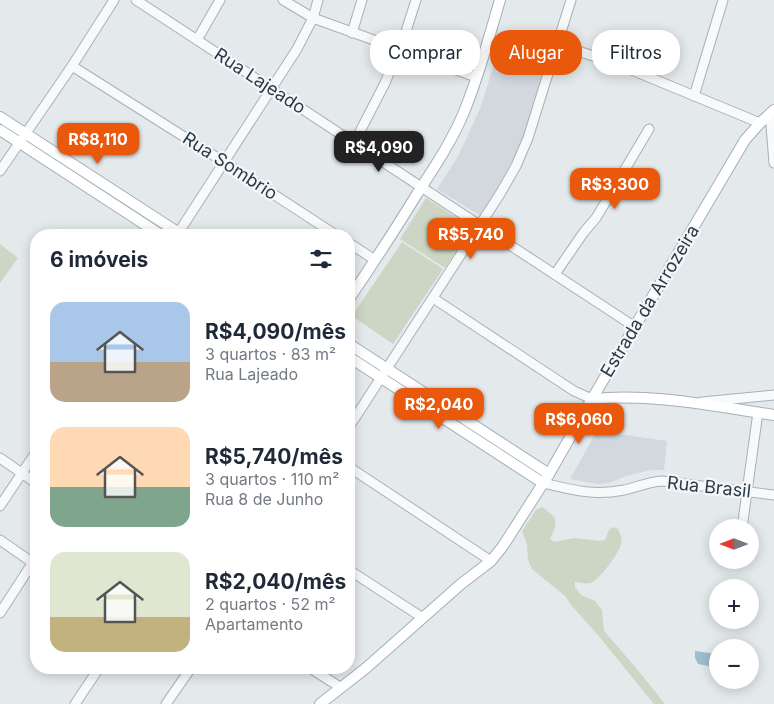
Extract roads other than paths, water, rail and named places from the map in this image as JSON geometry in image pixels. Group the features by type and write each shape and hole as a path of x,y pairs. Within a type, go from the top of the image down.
{"main road":[{"path":"355,290 454,134 464,112 500,0"},
{"name":"Estrada da Arrozeira","path":"320,704 366,668 461,584 490,561 503,546 543,483 745,140 772,112"},
{"path":"0,117 171,229"},
{"path":"0,130 152,229"},
{"path":"355,349 384,373 543,483"},
{"path":"355,360 384,373 548,474"},
{"path":"592,399 630,397 694,403 774,414"}],"street":[{"path":"0,171 72,66 114,0"},
{"name":"Rua Lajeado","path":"136,0 635,327"},
{"path":"197,40 220,0"},
{"path":"283,0 313,18 370,39"},
{"path":"182,229 297,49 313,18 318,0"},
{"path":"352,32 362,0"},
{"path":"406,30 416,0"},
{"path":"562,30 571,0"},
{"path":"694,96 723,0"},
{"path":"582,52 622,66 760,123"},
{"name":"Rua Sombrio","path":"72,66 327,229"},
{"path":"354,143 388,75"},
{"path":"355,418 512,173 528,138 548,75"},
{"path":"772,112 774,162"},
{"path":"555,274 596,218 649,129"},
{"path":"355,247 375,260"},
{"path":"433,298 574,391 592,399"},
{"path":"694,403 774,395"},
{"path":"743,519 758,412"},
{"path":"0,458 30,479"},
{"path":"0,506 30,461"},
{"path":"355,471 490,561"},
{"path":"548,474 556,486"},
{"name":"Rua Brasil","path":"543,483 583,493 604,493 662,481 774,495"},
{"path":"0,540 30,561"},
{"path":"0,613 30,570"},
{"path":"355,574 423,618"},
{"path":"75,704 95,674"},
{"path":"166,704 187,674"},
{"path":"319,674 340,687"}],"water":[{"path":"695,651 709,653 709,666 698,664 695,658"}]}
